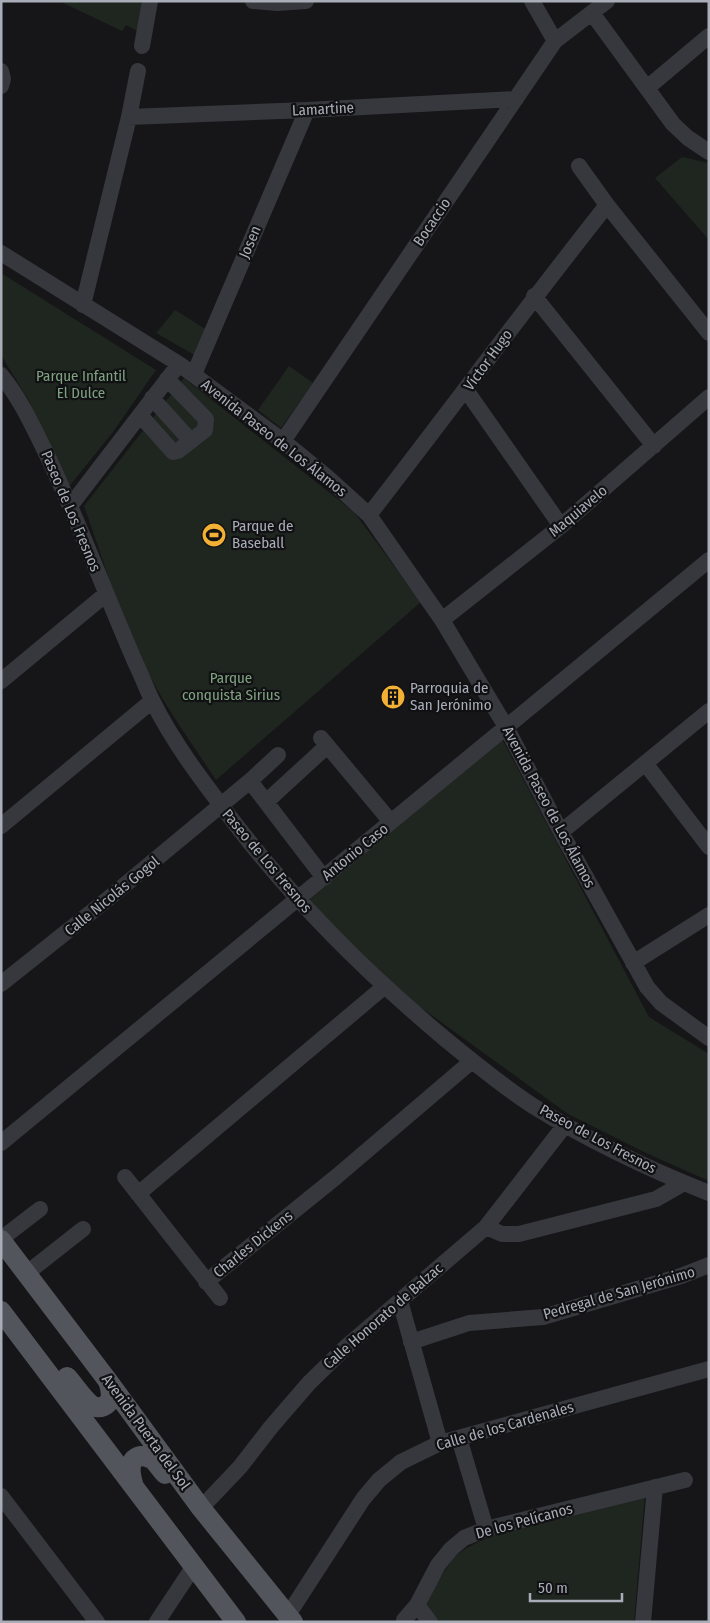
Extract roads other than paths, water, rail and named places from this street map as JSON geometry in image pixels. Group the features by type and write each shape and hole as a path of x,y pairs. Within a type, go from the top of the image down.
{"main road":[{"name":"Avenida Puerta del Sol","path":"1,1239 28,1272 201,1508 290,1618"},
{"path":"1,1311 236,1622"},
{"path":"30,1348 58,1367 89,1404 94,1407 101,1407 111,1399 108,1381"},
{"path":"134,1487 130,1468 132,1461 138,1457 145,1456 152,1459 176,1487 201,1508"}],"street":[{"path":"142,46 150,1"},
{"path":"253,1 277,3 306,1"},
{"path":"532,1 555,41"},
{"name":"Bocaccio","path":"283,441 555,41 607,1"},
{"path":"592,13 680,132 693,142 708,149"},
{"path":"648,88 709,36"},
{"path":"83,305 129,117 138,70"},
{"path":"1,71 3,79 1,86"},
{"name":"Lamartine","path":"129,117 516,99"},
{"name":"Josen","path":"194,374 307,110"},
{"path":"579,166 607,206 709,333"},
{"name":"Víctor Hugo","path":"369,515 466,390 534,296 607,206"},
{"name":"Avenida Paseo de Los Álamos","path":"1,253 194,374 283,441 369,515 442,620 506,727 561,832 647,987 661,1003 709,1038"},
{"path":"534,296 654,446"},
{"path":"71,505 179,364"},
{"name":"Paseo de Los Fresnos","path":"1,374 28,416 71,505 106,594 152,701 195,771 297,900 331,936 421,1019 472,1061 530,1104 564,1125 684,1183 709,1193"},
{"path":"140,415 173,452 178,451 205,430 206,419 167,378"},
{"path":"466,390 561,526"},
{"path":"152,398 191,441"},
{"name":"Maquiavelo","path":"442,620 561,526 709,398"},
{"name":"Antonio Caso","path":"1,1143 709,560"},
{"path":"1,681 106,594"},
{"path":"1,826 152,701"},
{"path":"561,832 709,711"},
{"path":"266,802 324,742 391,822"},
{"name":"Calle Nicolás Gogol","path":"1,984 109,898 250,781 278,755"},
{"path":"645,763 709,847"},
{"path":"250,781 324,878"},
{"path":"634,963 709,915"},
{"path":"138,1194 385,986"},
{"name":"Charles Dickens","path":"126,1177 206,1282 336,1177 472,1061"},
{"name":"Calle Honorato de Balzac","path":"201,1508 240,1467 309,1383 347,1346 486,1227 564,1125"},
{"path":"486,1227 502,1234 519,1234 656,1199 684,1183"},
{"path":"1,1239 40,1209"},
{"path":"28,1272 83,1229"},
{"name":"Pedregal de San Jerónimo","path":"411,1342 469,1323 543,1316 681,1276 709,1265"},
{"path":"206,1282 220,1298"},
{"path":"400,1301 440,1443"},
{"name":"Calle de los Cardenales","path":"290,1618 363,1499 379,1480 401,1462 440,1443 709,1369"},
{"path":"459,1438 486,1528"},
{"name":"De los Pelícanos","path":"404,1620 417,1605 438,1565 451,1549 464,1538 486,1528 685,1480"},
{"path":"643,1622 655,1487"},
{"path":"1,1496 96,1622"},
{"path":"157,1622 194,1566"},
{"path":"417,1605 430,1622"}],"place":[{"name":"Parque de Baseball","path":"214,535"},
{"name":"Parroquia de San Jerónimo","path":"393,697"}],"park label":[{"name":"Parque Infantil El Dulce","path":"81,384"},
{"name":"Parque conquista Sirius","path":"231,686"}]}
